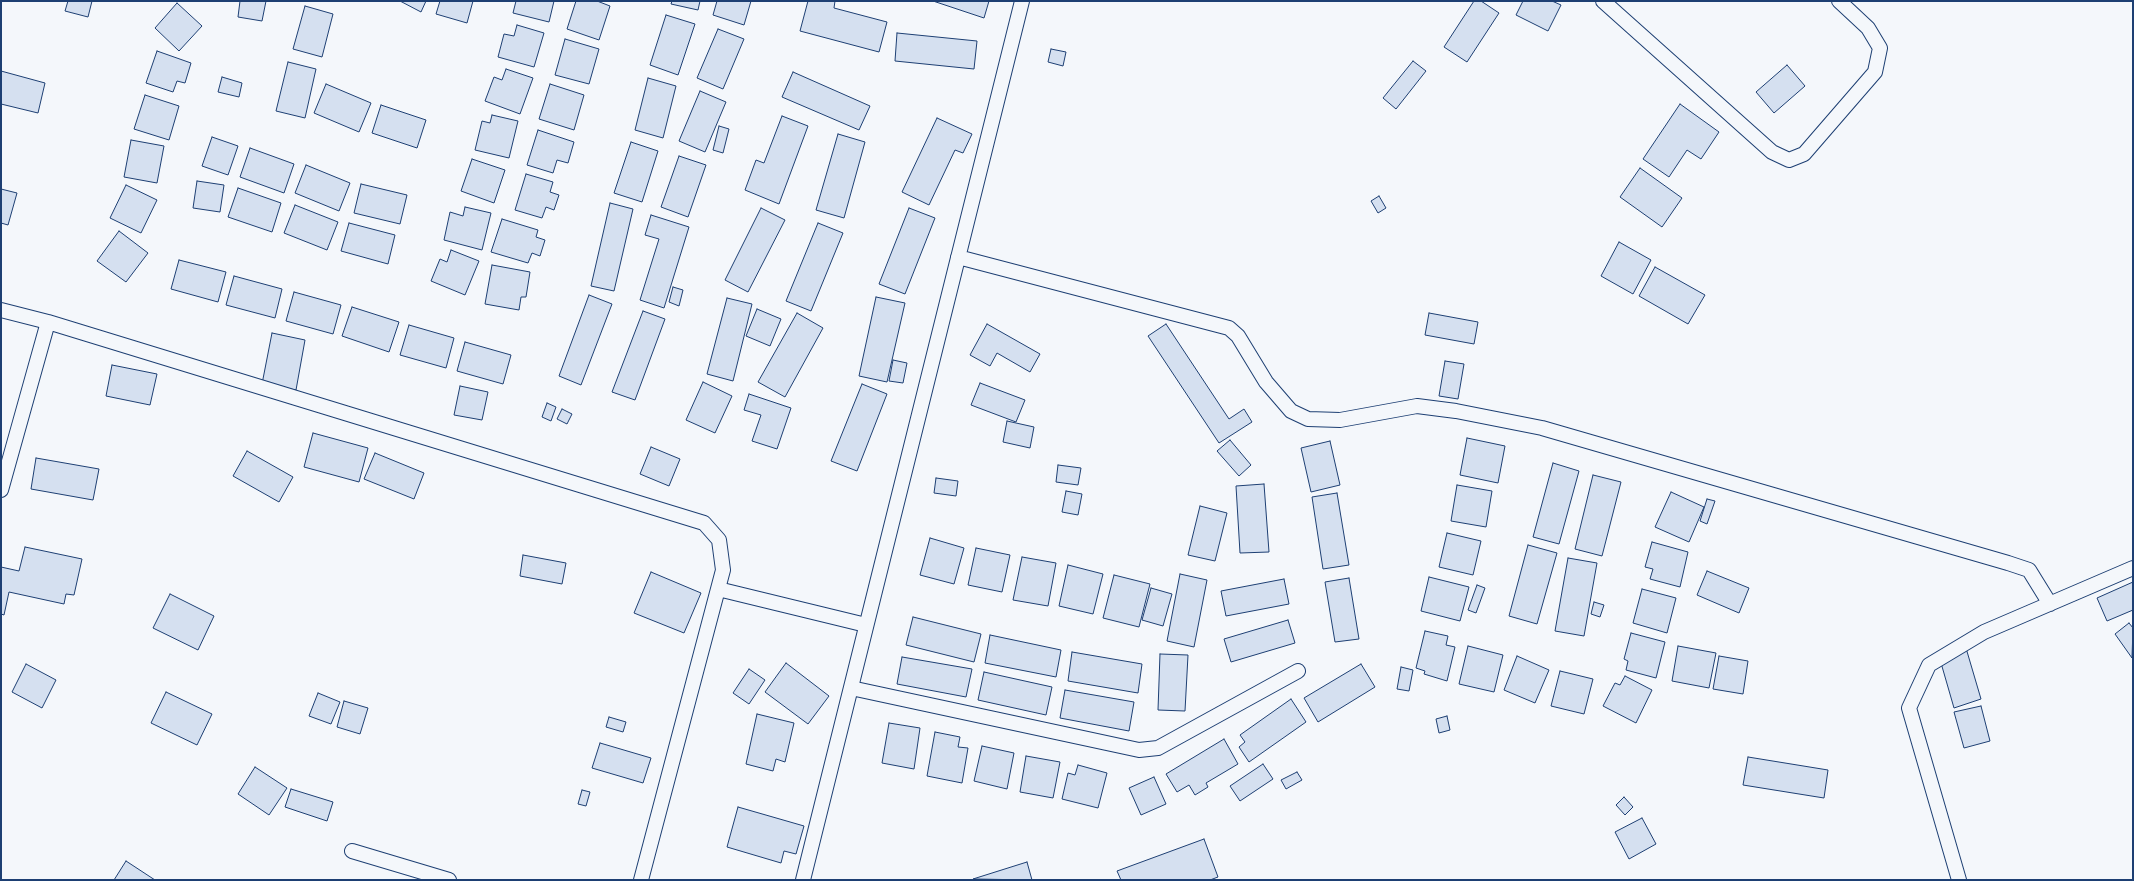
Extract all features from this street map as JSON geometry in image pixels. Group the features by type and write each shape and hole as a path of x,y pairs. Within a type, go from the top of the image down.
{"street":[{"path":"803,880 1022,1"},
{"path":"1603,1 1772,152 1789,160 1804,154 1875,72 1880,48 1868,28 1839,1"},
{"path":"958,257 1229,328 1238,336 1266,382 1291,411 1308,419 1340,420 1417,406 1456,410 1542,428 2029,570 2050,604"},
{"path":"1,310 48,322 704,523 719,540 723,570 641,880"},
{"path":"1,490 48,322"},
{"path":"1959,880 1909,708 1929,665 1984,632 2133,568"},
{"path":"718,589 866,625"},
{"path":"851,688 1139,750 1158,748 1298,671"},
{"path":"352,851 449,880"}],"building":[{"path":"68,1 92,1 88,17 65,11"},
{"path":"240,1 266,1 262,21 238,17"},
{"path":"400,1 426,1 421,12"},
{"path":"440,1 473,1 467,23 436,14"},
{"path":"516,1 554,1 549,22 513,13"},
{"path":"576,1 597,1 610,6 599,40 567,29"},
{"path":"672,1 700,1 698,10 671,4"},
{"path":"717,1 751,1 744,25 713,15"},
{"path":"808,1 835,1 834,8 887,22 879,52 800,31"},
{"path":"933,1 989,1 984,18"},
{"path":"1474,1 1481,1 1499,13 1467,62 1444,47"},
{"path":"1523,1 1552,1 1561,5 1548,31 1516,15"},
{"path":"177,3 202,26 179,51 155,28"},
{"path":"305,6 333,14 322,57 293,49"},
{"path":"666,15 695,24 678,75 650,65"},
{"path":"517,25 544,33 534,67 498,57 504,34 514,36"},
{"path":"718,29 744,39 723,89 697,78"},
{"path":"897,33 977,41 974,69 895,61"},
{"path":"565,39 599,49 589,84 555,75"},
{"path":"1051,49 1066,52 1063,66 1048,62"},
{"path":"157,51 191,63 185,83 177,81 173,92 146,83"},
{"path":"1413,61 1426,71 1396,109 1383,98"},
{"path":"288,62 316,69 305,118 276,111"},
{"path":"1787,65 1805,86 1774,113 1756,92"},
{"path":"506,69 533,78 520,114 485,101 494,77 502,80"},
{"path":"1,71 45,83 38,113 1,104"},
{"path":"793,72 870,106 859,130 782,97"},
{"path":"222,77 242,83 239,97 218,92"},
{"path":"648,78 676,86 663,138 635,130"},
{"path":"326,84 371,103 359,132 314,113"},
{"path":"550,84 584,95 574,130 539,119"},
{"path":"700,91 726,102 705,152 679,141"},
{"path":"145,95 179,106 169,140 134,129"},
{"path":"1680,104 1719,132 1701,159 1687,150 1669,177 1643,159"},
{"path":"381,105 426,120 417,148 372,133"},
{"path":"492,115 518,121 509,158 475,150 482,121 490,123"},
{"path":"782,116 808,126 779,204 745,190 756,160 764,163"},
{"path":"937,118 972,134 963,153 955,150 929,205 902,192"},
{"path":"719,126 729,129 723,153 713,150"},
{"path":"538,130 574,142 568,163 557,160 553,173 527,165"},
{"path":"838,134 865,142 844,218 816,210"},
{"path":"212,137 238,146 228,175 202,166"},
{"path":"131,140 164,146 157,183 124,177"},
{"path":"631,142 658,151 642,202 614,193"},
{"path":"250,148 294,164 284,193 240,177"},
{"path":"679,156 706,165 688,217 661,207"},
{"path":"472,159 505,170 494,203 461,191"},
{"path":"306,165 350,183 339,211 295,193"},
{"path":"1640,168 1682,198 1662,227 1620,197"},
{"path":"526,174 553,182 550,192 559,195 554,210 546,207 542,218 515,210"},
{"path":"197,181 224,185 220,212 193,208"},
{"path":"361,184 407,195 400,224 354,213"},
{"path":"126,185 157,200 141,233 110,218"},
{"path":"238,188 281,203 272,232 228,217"},
{"path":"1,189 17,193 8,225 1,223"},
{"path":"1379,196 1386,208 1378,213 1371,201"},
{"path":"610,203 633,209 614,291 591,286"},
{"path":"295,205 338,222 327,250 284,233"},
{"path":"465,207 491,213 482,250 444,240 450,212 463,216"},
{"path":"761,208 785,220 748,292 725,280"},
{"path":"909,208 935,218 905,294 879,284"},
{"path":"651,215 689,227 664,308 640,300 659,239 645,235"},
{"path":"502,219 538,230 536,237 545,240 540,256 532,253 528,263 491,252"},
{"path":"349,223 395,235 388,264 341,251"},
{"path":"818,223 843,233 811,311 786,301"},
{"path":"119,231 148,253 126,282 97,261"},
{"path":"1619,242 1651,260 1633,294 1601,276"},
{"path":"451,250 479,261 465,295 431,281 440,259 447,262"},
{"path":"179,260 226,272 218,302 171,289"},
{"path":"492,265 530,272 526,297 521,297 519,310 485,304"},
{"path":"1655,267 1705,295 1688,324 1639,296"},
{"path":"234,276 282,289 275,318 226,305"},
{"path":"673,287 683,290 679,306 669,302"},
{"path":"294,292 341,305 333,334 286,321"},
{"path":"589,295 612,304 581,385 559,376"},
{"path":"876,297 905,303 887,382 859,376"},
{"path":"727,298 752,304 733,381 707,374"},
{"path":"352,307 399,322 389,352 342,336"},
{"path":"757,309 781,319 770,346 746,336"},
{"path":"643,311 665,319 635,400 612,392"},
{"path":"797,313 823,328 785,397 758,382"},
{"path":"1429,313 1478,322 1474,344 1425,335"},
{"path":"987,324 1040,354 1030,372 997,353 990,366 970,355"},
{"path":"1166,324 1229,419 1244,409 1252,422 1219,443 1148,336"},
{"path":"409,325 454,338 446,368 400,355"},
{"path":"272,333 305,340 296,390 262,384"},
{"path":"465,342 511,355 503,384 457,371"},
{"path":"893,360 907,363 903,383 889,381"},
{"path":"1445,361 1464,364 1458,399 1439,396"},
{"path":"112,365 157,374 150,405 106,396"},
{"path":"703,382 732,396 715,433 686,420"},
{"path":"980,383 1025,400 1016,422 971,405"},
{"path":"862,384 887,394 857,471 831,461"},
{"path":"460,386 488,392 482,420 454,415"},
{"path":"749,394 791,408 777,449 752,441 761,415 744,410"},
{"path":"547,403 556,407 551,421 542,417"},
{"path":"562,409 572,414 567,424 557,419"},
{"path":"1007,421 1034,427 1030,448 1003,442"},
{"path":"313,433 368,448 359,482 304,467"},
{"path":"1467,438 1505,446 1498,483 1460,475"},
{"path":"1230,440 1251,465 1239,476 1217,451"},
{"path":"1330,441 1340,485 1311,492 1301,448"},
{"path":"651,447 680,459 669,486 640,474"},
{"path":"247,451 293,477 279,502 233,476"},
{"path":"375,453 424,473 414,499 364,479"},
{"path":"36,458 99,469 93,500 31,489"},
{"path":"1553,463 1579,471 1559,544 1533,537"},
{"path":"1058,465 1081,468 1078,485 1056,482"},
{"path":"1593,475 1621,482 1602,556 1575,549"},
{"path":"936,478 958,481 956,496 934,493"},
{"path":"1264,484 1269,552 1240,553 1236,486"},
{"path":"1457,485 1492,491 1486,527 1451,521"},
{"path":"1066,491 1082,494 1078,515 1062,512"},
{"path":"1671,492 1704,507 1689,542 1655,527"},
{"path":"1337,493 1349,565 1323,569 1312,497"},
{"path":"1707,499 1715,501 1707,524 1700,521"},
{"path":"1200,506 1227,513 1215,561 1188,555"},
{"path":"1447,533 1481,541 1473,575 1439,567"},
{"path":"930,538 964,548 954,584 920,575"},
{"path":"1652,542 1688,552 1680,587 1650,579 1653,569 1645,567"},
{"path":"1528,545 1557,553 1537,624 1509,616"},
{"path":"25,547 82,559 74,595 66,594 64,604 9,592 4,615 1,614 1,567 19,571"},
{"path":"976,548 1010,555 1002,592 968,585"},
{"path":"523,555 566,563 562,584 520,576"},
{"path":"1022,557 1056,563 1048,606 1013,600"},
{"path":"1568,558 1597,563 1584,636 1555,631"},
{"path":"1068,565 1103,574 1093,614 1059,606"},
{"path":"1707,571 1749,588 1739,613 1697,595"},
{"path":"651,572 701,593 684,633 634,613"},
{"path":"1180,574 1207,580 1194,647 1167,641"},
{"path":"1114,575 1150,584 1139,627 1103,618"},
{"path":"1429,577 1469,587 1460,621 1421,611"},
{"path":"1349,578 1359,639 1335,642 1325,582"},
{"path":"1284,579 1289,604 1226,616 1221,591"},
{"path":"2133,582 2133,610 2107,621 2097,598"},
{"path":"1477,585 1485,588 1476,613 1468,610"},
{"path":"1151,588 1172,594 1163,626 1142,620"},
{"path":"1642,589 1676,598 1667,633 1633,623"},
{"path":"170,594 214,616 198,650 153,628"},
{"path":"1594,602 1604,605 1600,617 1591,614"},
{"path":"913,617 981,634 974,662 906,645"},
{"path":"1288,620 1295,643 1231,662 1224,639"},
{"path":"2129,623 2133,628 2132,658 2115,634"},
{"path":"1425,631 1448,636 1446,645 1455,647 1447,681 1424,674 1425,671 1416,668"},
{"path":"1631,633 1665,642 1656,678 1626,670 1628,661 1624,659"},
{"path":"990,635 1061,650 1056,677 985,663"},
{"path":"1468,646 1503,655 1494,692 1459,684"},
{"path":"1678,646 1716,653 1709,688 1672,681"},
{"path":"1966,648 1981,699 1954,708 1939,656"},
{"path":"1072,652 1142,664 1138,693 1068,681"},
{"path":"1160,654 1188,655 1185,711 1158,710"},
{"path":"1517,656 1549,670 1535,703 1504,690"},
{"path":"1719,656 1748,661 1743,694 1713,689"},
{"path":"902,657 972,669 966,697 897,684"},
{"path":"786,663 829,696 808,724 765,692"},
{"path":"26,664 56,680 42,708 12,692"},
{"path":"1361,664 1375,687 1318,722 1304,698"},
{"path":"1401,667 1413,670 1409,691 1397,689"},
{"path":"749,669 765,680 749,704 733,693"},
{"path":"1560,671 1593,679 1584,714 1551,706"},
{"path":"984,672 1052,687 1046,715 978,700"},
{"path":"1625,676 1652,690 1636,723 1603,706 1615,683 1620,685"},
{"path":"1065,690 1134,702 1129,731 1060,718"},
{"path":"166,692 212,714 197,745 151,723"},
{"path":"318,693 340,702 331,724 309,716"},
{"path":"1291,699 1306,722 1249,762 1239,747 1245,742 1240,735"},
{"path":"344,701 368,708 360,734 337,727"},
{"path":"1981,706 1990,741 1964,748 1954,712"},
{"path":"757,714 794,723 785,762 776,759 773,771 746,764"},
{"path":"1447,716 1450,730 1439,733 1436,719"},
{"path":"609,717 626,722 623,732 606,727"},
{"path":"889,723 920,728 914,769 882,763"},
{"path":"935,732 960,737 958,747 968,748 962,783 927,776"},
{"path":"1224,739 1238,764 1206,783 1208,787 1195,795 1189,785 1177,792 1166,774"},
{"path":"600,743 651,758 643,783 592,768"},
{"path":"982,746 1014,753 1007,789 974,781"},
{"path":"1026,756 1060,762 1053,798 1020,792"},
{"path":"1748,757 1828,770 1824,798 1743,785"},
{"path":"1263,764 1273,779 1240,801 1230,786"},
{"path":"1078,765 1107,773 1098,808 1062,799 1068,773 1075,775"},
{"path":"255,767 287,788 269,815 238,794"},
{"path":"1297,772 1302,780 1286,789 1281,780"},
{"path":"1154,777 1166,804 1141,815 1129,788"},
{"path":"291,789 333,802 327,821 285,807"},
{"path":"582,790 590,792 586,806 578,804"},
{"path":"1624,797 1633,807 1625,815 1616,805"},
{"path":"738,807 804,826 796,854 784,851 781,863 727,847"},
{"path":"1642,818 1656,844 1629,859 1615,832"},
{"path":"1204,839 1218,877 1210,880 1121,880 1117,871"},
{"path":"126,861 155,880 114,880"},
{"path":"1027,862 1032,880 973,879"}]}
